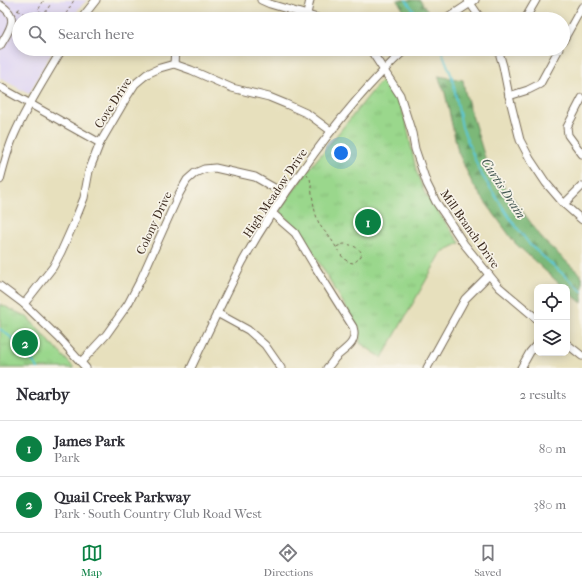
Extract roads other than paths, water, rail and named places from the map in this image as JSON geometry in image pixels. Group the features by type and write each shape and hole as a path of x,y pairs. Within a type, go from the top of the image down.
{"street":[{"path":"87,12 96,0"},
{"path":"261,0 300,12"},
{"path":"307,12 310,0"},
{"path":"529,12 536,0"},
{"path":"456,12 471,1 477,12"},
{"path":"0,5 7,10 11,19 11,25 0,46"},
{"path":"570,28 582,7"},
{"path":"0,180 5,158 15,134 30,104 58,56"},
{"path":"175,56 174,64 232,88 269,97 286,104 308,114 331,131"},
{"name":"Mill Branch Drive","path":"375,56 400,95 412,133 417,156 433,196 464,244 499,287 534,316"},
{"name":"High Meadow Drive","path":"192,368 217,313 244,260 272,213 331,131 372,82 399,56"},
{"path":"500,56 520,140 530,159 546,183 564,204 582,220"},
{"path":"509,96 528,90 540,84 555,56"},
{"name":"Cove Drive","path":"24,304 53,267 61,252 84,198 89,171 100,143 128,95 135,84 148,74 160,68 174,64"},
{"path":"0,87 100,143"},
{"path":"582,98 567,127 568,135 582,154"},
{"name":"Colony Drive","path":"83,365 128,304 141,279 178,194 186,180 195,173 204,169 215,168 255,177 285,194"},
{"path":"564,204 582,186"},
{"path":"272,213 295,232 352,327 354,340 336,357 328,368"},
{"path":"427,368 465,299 489,275"},
{"path":"0,286 24,304 59,338 83,365"},
{"path":"217,313 248,330 265,344 281,368"},
{"path":"570,346 582,356"},
{"path":"521,368 534,347"}],"waterway":[{"name":"Curtis Drain","path":"406,0 415,12"},
{"name":"Curtis Drain","path":"444,56 452,77 462,127 480,172 509,217 530,245 582,291"},
{"path":"0,329 16,342 38,368"}],"place":[{"name":"James Park","path":"368,222"},
{"name":"Quail Creek Parkway","path":"25,343"}]}
